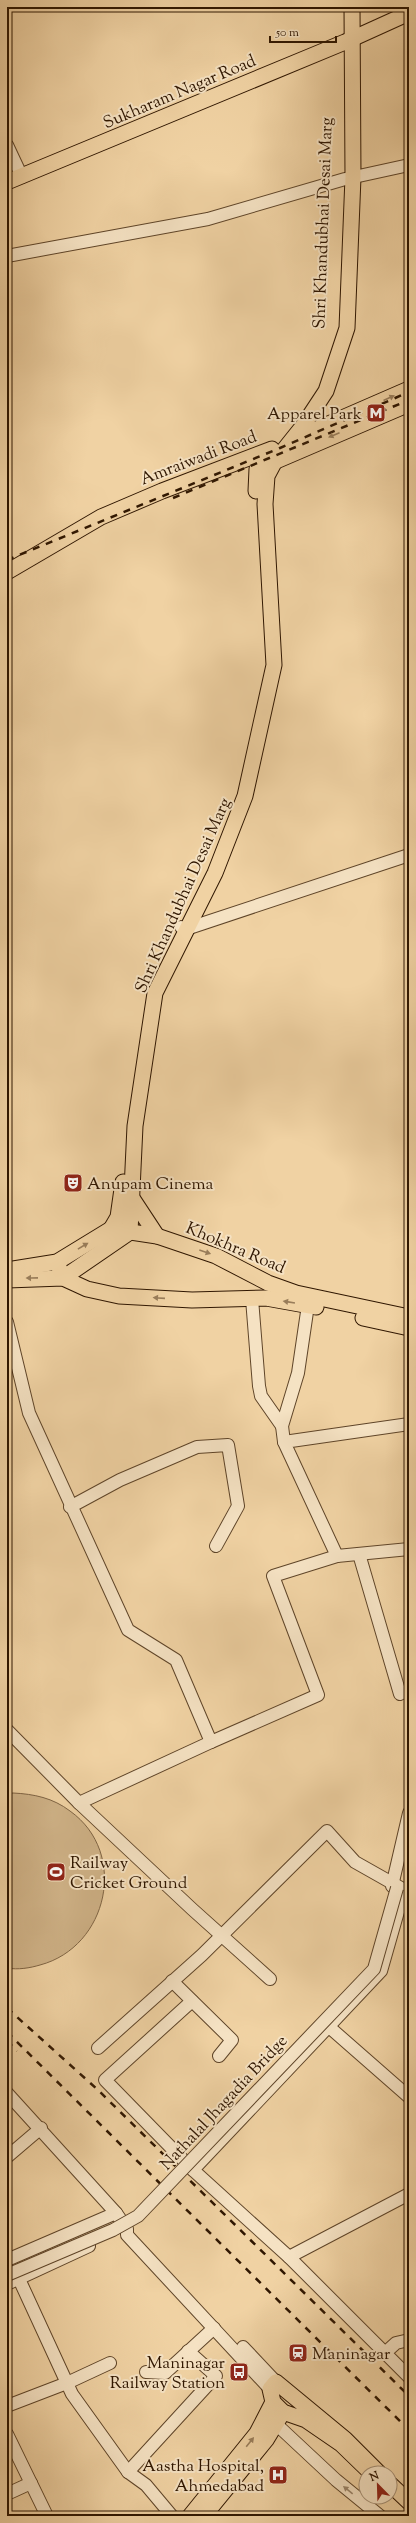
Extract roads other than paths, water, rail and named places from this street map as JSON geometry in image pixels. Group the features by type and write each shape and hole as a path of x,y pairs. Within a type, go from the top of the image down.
{"main road":[{"name":"Shri Khandubhai Desai Marg","path":"273,456 303,426 326,391 347,328 349,178 348,40 346,7"},
{"name":"Shri Khandubhai Desai Marg","path":"348,40 352,7"},
{"name":"Sukharam Nagar Road","path":"7,182 348,40 409,13"},
{"name":"Shri Khandubhai Desai Marg","path":"262,512 267,476 273,456 319,388 340,328 349,178"},
{"path":"289,441 409,389"},
{"path":"232,465 257,469 273,456 409,404"},
{"name":"Amraiwadi Road","path":"7,572 101,517 232,465 273,456"},
{"name":"Shri Khandubhai Desai Marg","path":"111,1229 118,1218 122,1198 128,1119 148,992 215,873 246,796 265,716 274,665 262,512 257,469"},
{"name":"Shri Khandubhai Desai Marg","path":"130,1232 135,1126 155,993 183,928"},
{"path":"132,1198 157,1236"},
{"path":"7,1270 57,1262 111,1229"},
{"name":"Khokhra Road","path":"111,1229 157,1236 216,1256 268,1283 296,1293 409,1317"},
{"path":"57,1262 63,1278 130,1232"},
{"name":"Khokhra Road","path":"7,1280 63,1278 87,1289 119,1296 192,1300 259,1299 308,1306 409,1328"},
{"path":"259,1299 268,1283"},
{"path":"276,2402 308,2416 345,2439 371,2465"},
{"path":"276,2402 308,2416 363,2465"},
{"path":"190,2516 257,2433 276,2402"},
{"path":"204,2516 266,2440 276,2402"},
{"path":"398,2492 409,2502"},
{"path":"398,2500 409,2510"}],"street":[{"path":"7,145 22,177"},
{"path":"7,256 208,218 349,178 409,165"},
{"path":"183,928 409,855"},
{"path":"259,1299 259,1386 261,1396 282,1426"},
{"path":"308,1306 298,1373 282,1426 284,1442 337,1556"},
{"path":"7,1322 29,1413 70,1506 128,1630 176,1660 211,1742"},
{"path":"284,1442 409,1424"},
{"path":"70,1506 120,1480 197,1447 228,1445 238,1506 216,1546"},
{"path":"79,1803 211,1742 318,1695 273,1576 337,1556 409,1549"},
{"path":"360,1554 400,1694"},
{"path":"7,1730 79,1803 270,1979"},
{"path":"395,1885 409,1813"},
{"path":"98,2048 222,1936 327,1831 355,1862 401,1888 401,1901 380,1972 193,2170"},
{"path":"395,1885 409,1841"},
{"name":"Nathalal Jhagadia Bridge","path":"7,2269 110,2225 134,2211 369,1966 395,1885"},
{"name":"Nathalal Jhagadia Bridge","path":"7,2275 113,2230 138,2216 374,1968 395,1885"},
{"path":"172,1981 232,2040 219,2056"},
{"path":"192,2001 104,2080 193,2170 290,2257 409,2377"},
{"path":"328,2026 409,2097"},
{"path":"7,2093 41,2128 116,2213 127,2229 127,2235 214,2328 276,2402"},
{"path":"7,2157 41,2128"},
{"path":"290,2257 409,2194"},
{"path":"7,2260 116,2213"},
{"path":"7,2284 127,2229 134,2231 276,2402 336,2480 380,2516"},
{"path":"19,2279 72,2394 128,2472 146,2485 172,2516"},
{"path":"146,2372 165,2373 214,2328"},
{"path":"385,2353 396,2344 409,2340"},
{"path":"128,2472 216,2376 188,2352"},
{"path":"7,2406 67,2383 110,2363"},
{"path":"7,2434 47,2516"},
{"path":"7,2494 31,2483"}],"railway":[{"path":"7,560 280,448 409,392"},
{"path":"173,498 409,400"},
{"path":"7,2008 98,2090 409,2396"},
{"path":"7,2032 409,2430"},
{"path":"7,2041 17,2051"}],"place":[{"name":"Apparel Park","path":"376,413"},
{"name":"Anupam Cinema","path":"73,1183"},
{"name":"Railway Cricket Ground","path":"56,1872"},
{"name":"Maninagar","path":"298,2353"},
{"name":"Maninagar Railway Station","path":"239,2372"},
{"name":"Aastha Hospital, Ahmedabad","path":"278,2475"}]}
